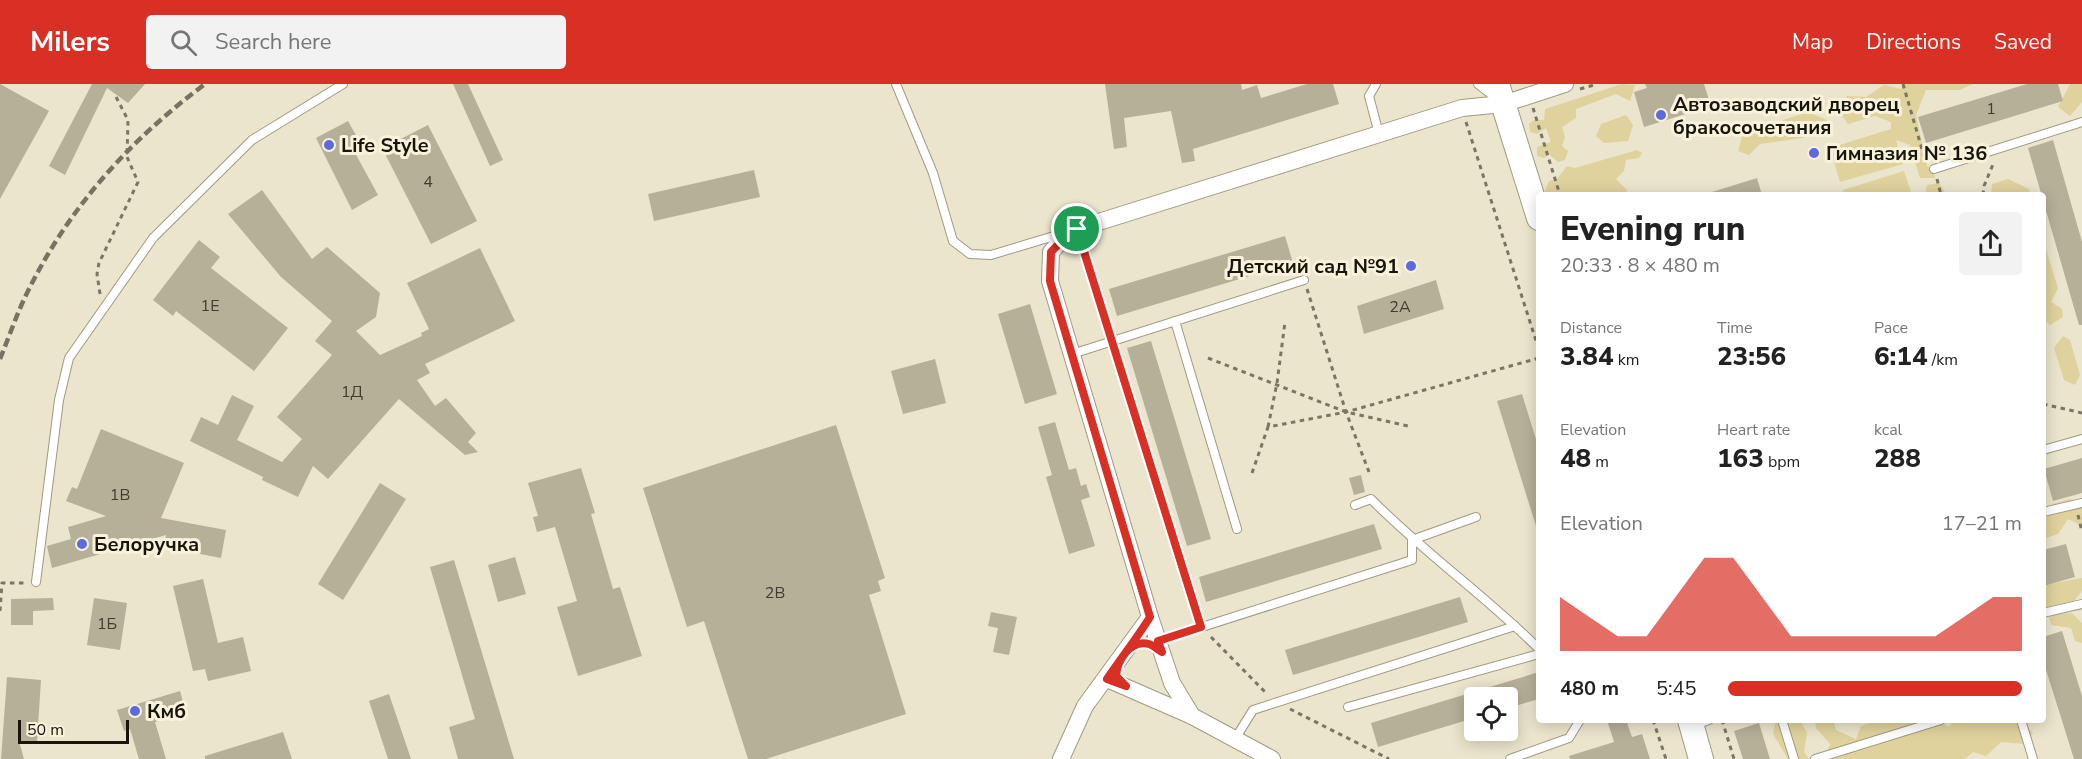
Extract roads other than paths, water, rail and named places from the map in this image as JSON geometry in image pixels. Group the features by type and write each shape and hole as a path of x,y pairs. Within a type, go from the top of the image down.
{"main road":[{"path":"1500,94 1536,208"},
{"path":"1697,723 1701,759"}],"street":[{"path":"1192,716 1169,674 1150,617 1050,281 1051,252 1074,230 1500,94 1565,84"},
{"path":"1062,759 1086,706 1150,617"},
{"path":"1128,650 1139,645 1160,646"},
{"path":"1117,664 1116,676 1126,686"},
{"path":"1149,699 1158,696 1162,691 1169,674"},
{"path":"1107,679 1192,716 1272,759"}],"lane":[{"path":"36,582 59,400 69,358 153,238 252,140 343,84"},
{"path":"896,84 933,173 952,241 970,254 991,255 1074,230"},
{"path":"1376,84 1369,96 1379,134"},
{"path":"1478,84 1500,94"},
{"path":"1934,169 2005,145 2081,124"},
{"path":"1072,354 1304,280"},
{"path":"1175,321 1237,529"},
{"path":"2046,449 2082,439"},
{"path":"1355,505 1371,499 1412,540 1536,646"},
{"path":"2046,511 2079,504"},
{"path":"1412,540 1476,516"},
{"path":"1160,646 1201,627 1412,560 1412,540"},
{"path":"2046,612 2082,604"},
{"path":"1235,739 1253,710 1515,626"},
{"path":"1348,707 1536,655"},
{"path":"1510,759 1569,738 1578,723"},
{"path":"1783,723 1794,759"},
{"path":"1815,759 1931,723"},
{"path":"2022,723 2033,759"}],"railway":[{"path":"0,359 28,291 63,231 83,203 127,152 178,105 205,84"}],"place":[{"name":"Автозаводский дворец бракосочетания","path":"1661,115"},
{"name":"Life Style","path":"329,145"},
{"name":"Гимназия № 136","path":"1814,153"},
{"name":"Детский сад №91","path":"1411,266"},
{"name":"Белоручка","path":"82,544"},
{"name":"Кмб","path":"135,711"}]}
